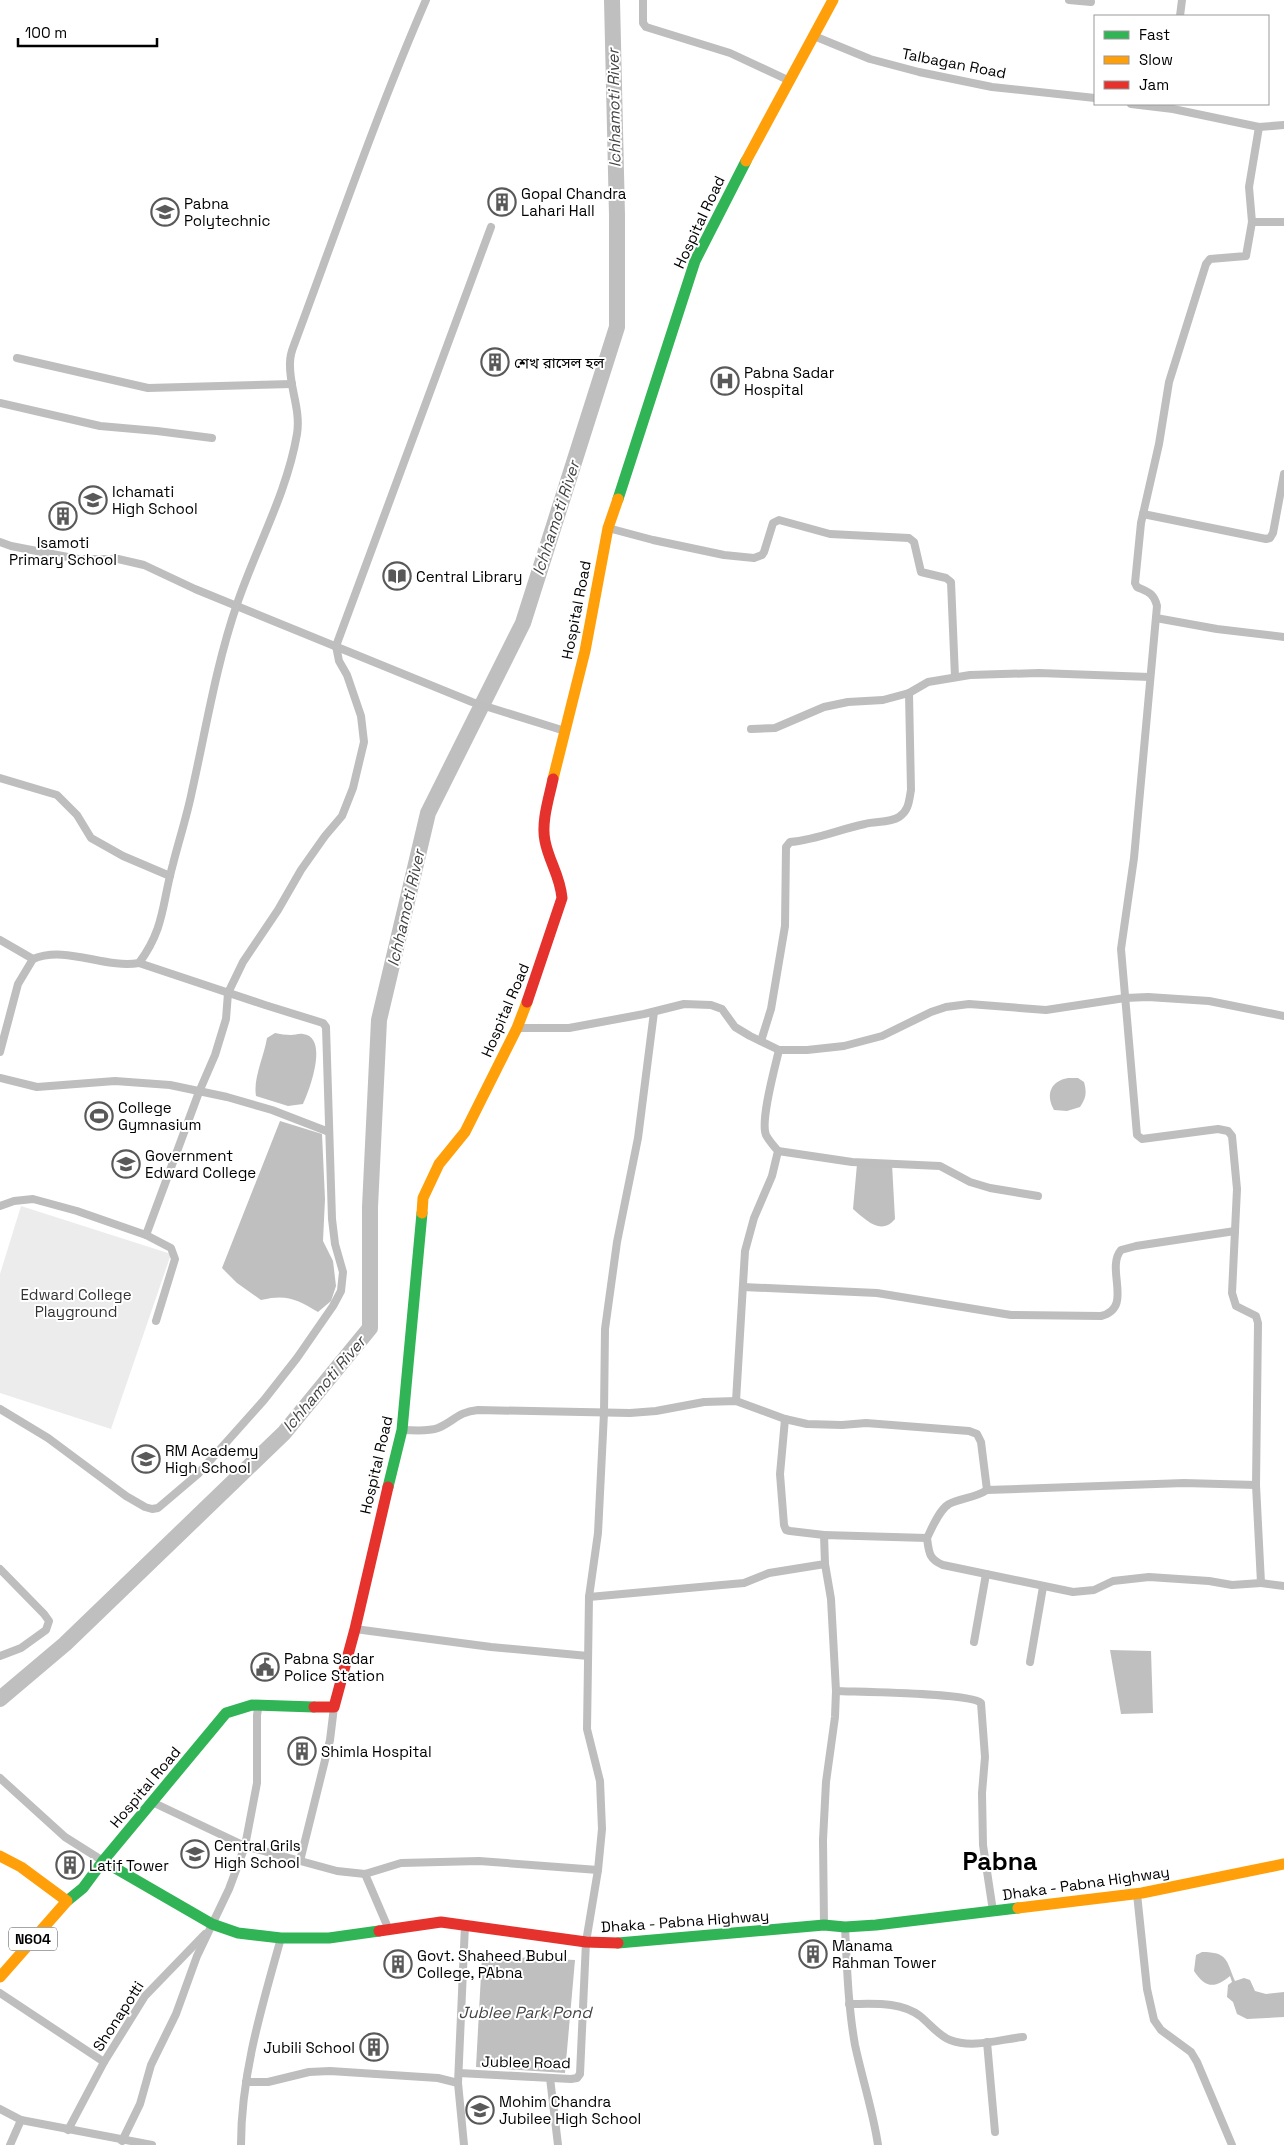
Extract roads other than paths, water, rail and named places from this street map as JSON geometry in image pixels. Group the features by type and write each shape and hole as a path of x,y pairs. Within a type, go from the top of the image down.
{"main road":[{"name":"Hospital Road","path":"67,1901 83,1888 226,1714 241,1705 258,1704 296,1708 334,1707 356,1629 363,1588 402,1430 423,1198 439,1164 465,1132 517,1028 558,915 562,898 561,883 544,844 543,832 585,651 608,528 694,261 728,193 832,0"},
{"path":"0,1856 21,1867 67,1901"},
{"name":"Dhaka - Pabna Highway","path":"103,1862 211,1927 238,1933 281,1938 329,1938 441,1922 586,1942 622,1943 824,1925 846,1927 1137,1894 1284,1864"},
{"name":"N604","path":"0,1977 67,1901"}],"street":[{"path":"139,963 151,947 158,930 192,794 214,685 237,605 292,455 298,422 290,361 307,307 337,231 364,152 426,0"},
{"path":"643,0 643,24 646,28 730,53 790,81"},
{"path":"1069,0 1091,2"},
{"path":"1180,15 1182,0"},
{"name":"Talbagan Road","path":"814,36 870,59 919,72 992,86 1094,98"},
{"path":"1152,105 1173,106 1259,127 1284,125"},
{"path":"1259,127 1249,187 1252,222 1246,256 1210,259 1206,264 1169,382 1160,444 1143,514 1135,583 1137,587 1149,591 1156,599 1156,618 1134,858 1121,949 1137,1135 1142,1139 1218,1129 1230,1133 1234,1149 1237,1189 1232,1293 1236,1306 1256,1316 1258,1323 1256,1485 1261,1583"},
{"path":"1252,222 1284,222"},
{"path":"146,1235 199,1092 215,1055 226,1019 228,993 243,962 278,910 301,870 342,816 353,788 364,742 361,716 347,675 339,661 336,646 491,227"},
{"path":"17,358 148,388 292,384"},
{"path":"0,403 100,426 157,430 212,438"},
{"path":"1143,514 1266,539 1270,538 1284,474"},
{"path":"608,528 724,555 754,558 762,555 764,552 773,523 779,520 830,534 909,538 914,542 922,572 946,578 951,582 955,677"},
{"path":"0,542 11,546 78,559 118,559 144,564 194,589 472,702 565,731"},
{"path":"1156,618 1217,629 1284,637"},
{"path":"750,730 775,728 824,706 848,702 883,700 909,693 928,682 955,677 1030,673 1150,677"},
{"path":"761,1041 771,1009 785,926 784,857 786,847 790,842 865,824 891,820 904,812 909,804 911,790 909,693"},
{"path":"0,778 57,795 77,815 92,838 123,856 170,876"},
{"path":"0,940 33,960"},
{"path":"0,1052 18,984 33,960 45,955 70,956 129,964 139,963 323,1023 326,1027 332,1219 335,1244 343,1272 341,1292 323,1321 282,1378 198,1474 158,1508 145,1507 126,1496 48,1438 0,1409"},
{"path":"517,1028 569,1028 654,1012 684,1004 711,1005 722,1009 735,1027 779,1050 807,1050 844,1046 882,1036 931,1012 946,1007 969,1004 1046,1010 1124,998 1148,997 1209,1001 1284,1016"},
{"path":"586,1942 598,1870 602,1829 600,1781 587,1729 590,1597 598,1533 604,1413 605,1329 617,1242 638,1138 654,1012"},
{"path":"779,1050 767,1105 766,1131 767,1136 778,1151 852,1162 940,1166 970,1182 990,1188 1038,1196"},
{"path":"0,1078 37,1087 115,1081 170,1085 227,1097 272,1110 329,1132"},
{"path":"736,1401 745,1251 754,1218 772,1176 778,1151"},
{"path":"0,1206 14,1201 33,1199 77,1211 146,1235 171,1248 175,1259 156,1321"},
{"path":"743,1287 877,1293 1011,1315 1101,1316 1113,1310 1118,1301 1116,1264 1121,1250 1136,1246 1235,1232"},
{"path":"402,1430 430,1430 444,1425 460,1414 478,1410 604,1413 656,1411 704,1402 736,1401 785,1419 807,1424 842,1426 866,1422 969,1431 977,1434 982,1442 987,1490"},
{"path":"785,1419 780,1474 786,1530 824,1535 927,1538"},
{"path":"1256,1485 1184,1483 987,1490 979,1496 950,1504 944,1510 927,1538 929,1555 933,1560 943,1565 1073,1592 1085,1592 1112,1581 1149,1577 1284,1586"},
{"path":"824,1535 825,1564 831,1599 836,1691 835,1717 825,1792 823,1840 824,1925"},
{"path":"590,1597 744,1583 769,1573 825,1564"},
{"path":"0,1568 49,1621 46,1630 21,1648 0,1656"},
{"path":"974,1642 986,1574"},
{"path":"1030,1662 1043,1587"},
{"path":"356,1629 491,1647 588,1656"},
{"path":"836,1691 953,1697 978,1700 981,1703 985,1757 982,1793 983,1845 993,1911"},
{"path":"122,2141 132,2123 151,2065 176,2014 211,1927 229,1889 245,1846 257,1783 258,1704"},
{"path":"300,1861 330,1740 334,1707"},
{"path":"0,1778 65,1837 103,1862"},
{"path":"152,1802 245,1846 337,1871 365,1874 401,1863 453,1861 479,1861 598,1870"},
{"path":"365,1874 389,1930"},
{"path":"1137,1894 1147,1989 1154,2020 1160,2030 1191,2052 1198,2062 1232,2145"},
{"name":"Jublee Road","path":"464,2145 458,2083 465,1925"},
{"name":"Shonapotti","path":"68,2130 104,2062 145,1996 211,1927"},
{"path":"846,1927 849,2004 865,2092 875,2122 878,2145"},
{"path":"241,2145 241,2118 256,2029 281,1938"},
{"name":"Jublee Road","path":"459,2073 571,2080 580,2074 586,1942"},
{"path":"0,1993 104,2062"},
{"path":"849,2004 888,2004 905,2008 921,2017 950,2040 972,2043 1023,2038"},
{"path":"987,2042 995,2132"},
{"path":"246,2082 268,2082 309,2072 330,2071 438,2078 458,2083"},
{"path":"550,2078 558,2145"},
{"path":"0,2109 21,2120 122,2141 152,2145"},
{"path":"10,2145 21,2120"},
{"path":"99,2145 102,2137"}],"water":[{"path":"275,1033 303,1034 311,1037 315,1044 316,1054 313,1076 303,1104 288,1106 256,1096 257,1075 267,1038"},
{"path":"1068,1078 1078,1078 1084,1082 1086,1092 1084,1101 1080,1107 1067,1111 1054,1110 1050,1099 1051,1089 1057,1082"},
{"path":"280,1121 322,1134 325,1199 323,1241 333,1261 336,1286 331,1301 318,1312 291,1299 270,1298 261,1300 237,1283 222,1268"},
{"path":"857,1164 892,1164 895,1219 890,1224 879,1226 874,1224 863,1218 853,1209"},
{"path":"1110,1650 1151,1651 1153,1713 1121,1714"},
{"path":"1202,1952 1211,1952 1221,1956 1225,1959 1235,1981 1244,1978 1250,1980 1255,1991 1266,1994 1284,1992 1284,2017 1247,2019 1237,2014 1233,2002 1227,1997 1228,1985 1232,1982 1230,1976 1220,1983 1210,1985 1202,1981 1194,1971 1196,1955"},
{"name":"Jublee Park Pond","path":"482,1956 575,1960 565,2073 476,2067"}],"waterway":[{"name":"Ichhamoti River","path":"0,1699 65,1644 284,1433 370,1328 370,1207 379,1020 428,813 523,623 617,327 617,215 612,0"}],"place":[{"name":"Gopal Chandra Lahari Hall","path":"502,202"},
{"name":"Pabna Polytechnic","path":"165,212"},
{"name":"শেখ রাসেল হল","path":"495,362"},
{"name":"Pabna Sadar Hospital","path":"725,381"},
{"name":"Ichamati High School","path":"93,500"},
{"name":"Isamoti Primary School","path":"63,516"},
{"name":"Central Library","path":"397,576"},
{"name":"College Gymnasium","path":"99,1116"},
{"name":"Government Edward College","path":"126,1164"},
{"name":"RM Academy High School","path":"146,1459"},
{"name":"Pabna Sadar Police Station","path":"265,1667"},
{"name":"Shimla Hospital","path":"302,1751"},
{"name":"Central Grils High School","path":"195,1854"},
{"name":"Latif Tower","path":"70,1865"},
{"name":"Manama Rahman Tower","path":"813,1954"},
{"name":"Govt. Shaheed Bubul College, PAbna","path":"398,1964"},
{"name":"Jubili School","path":"374,2047"},
{"name":"Mohim Chandra Jubilee High School","path":"480,2110"}],"district":[{"name":"Pabna","path":"1000,1861"}],"park label":[{"name":"Edward College Playground","path":"76,1302"}]}
